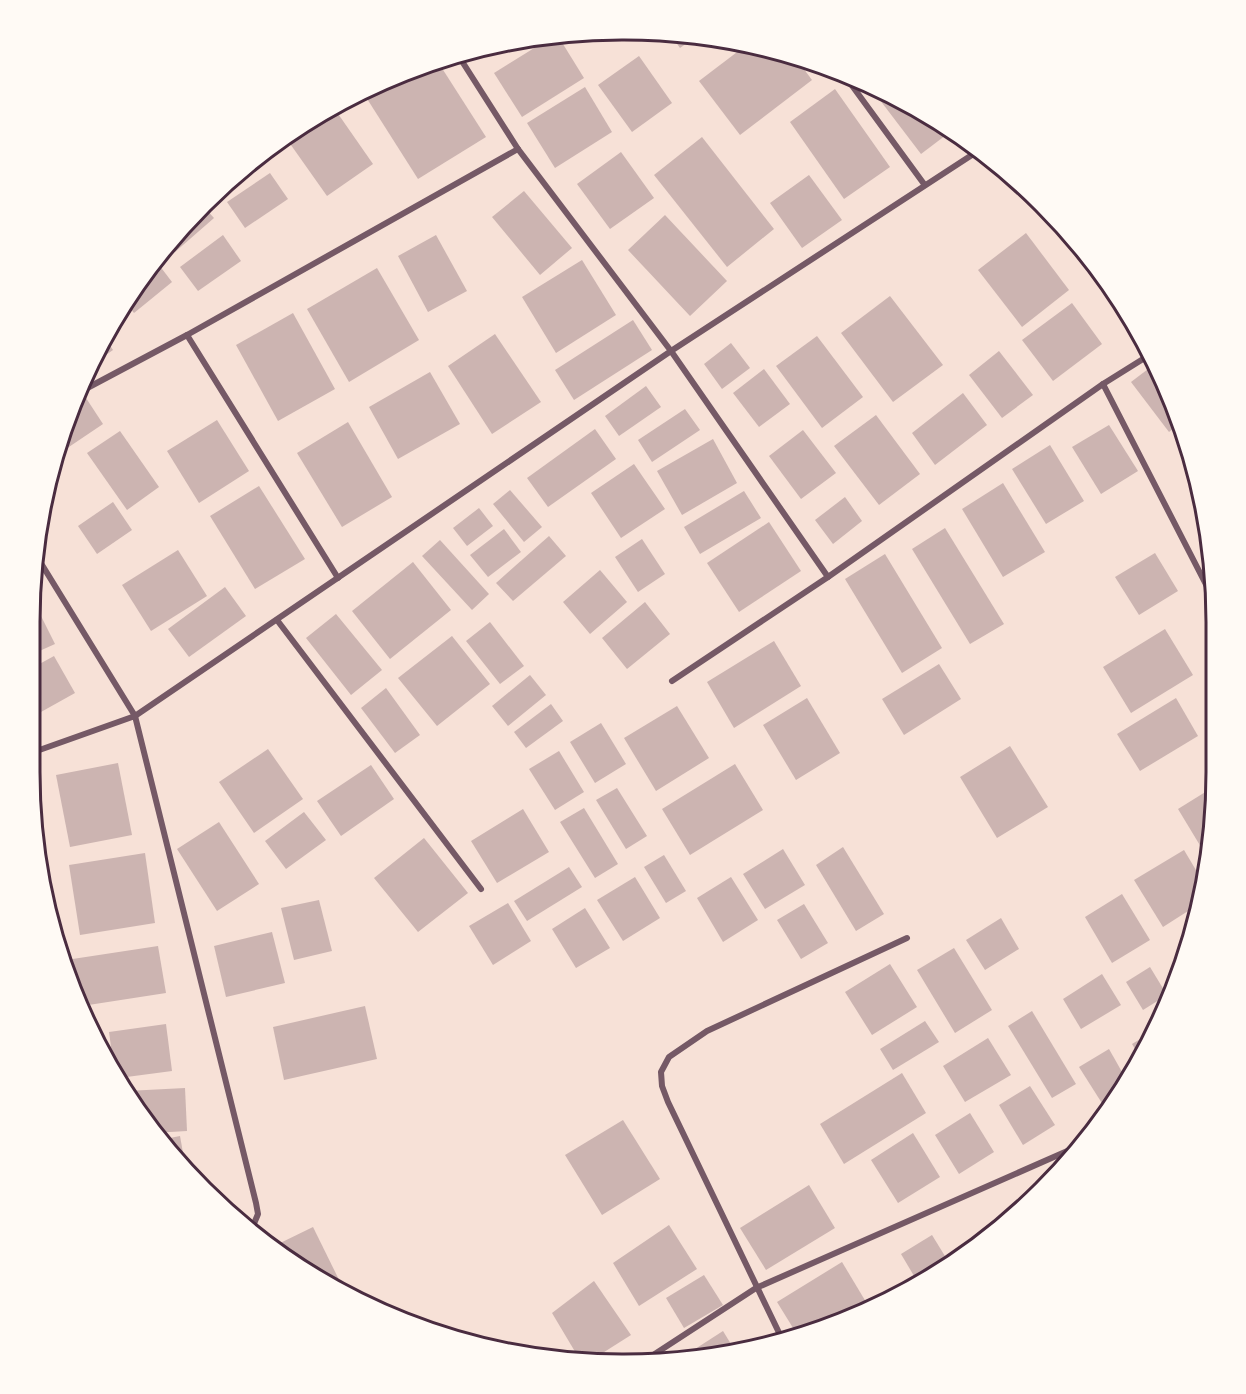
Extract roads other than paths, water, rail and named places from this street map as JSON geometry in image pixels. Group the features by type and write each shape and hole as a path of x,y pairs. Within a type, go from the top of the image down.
{"street":[{"path":"463,63 518,149 672,351 828,577"},
{"path":"854,89 924,184"},
{"path":"92,386 187,335 518,149"},
{"path":"40,750 135,716 672,351 970,156"},
{"path":"187,335 338,578"},
{"path":"672,681 828,577 1103,384 1142,360"},
{"path":"1103,384 1204,580"},
{"path":"43,567 135,716 256,1203 258,1214 255,1222"},
{"path":"277,620 481,889"},
{"path":"779,1333 668,1102 662,1086 661,1072 669,1057 707,1032 908,938"},
{"path":"658,1352 756,1288 1063,1153"}]}
